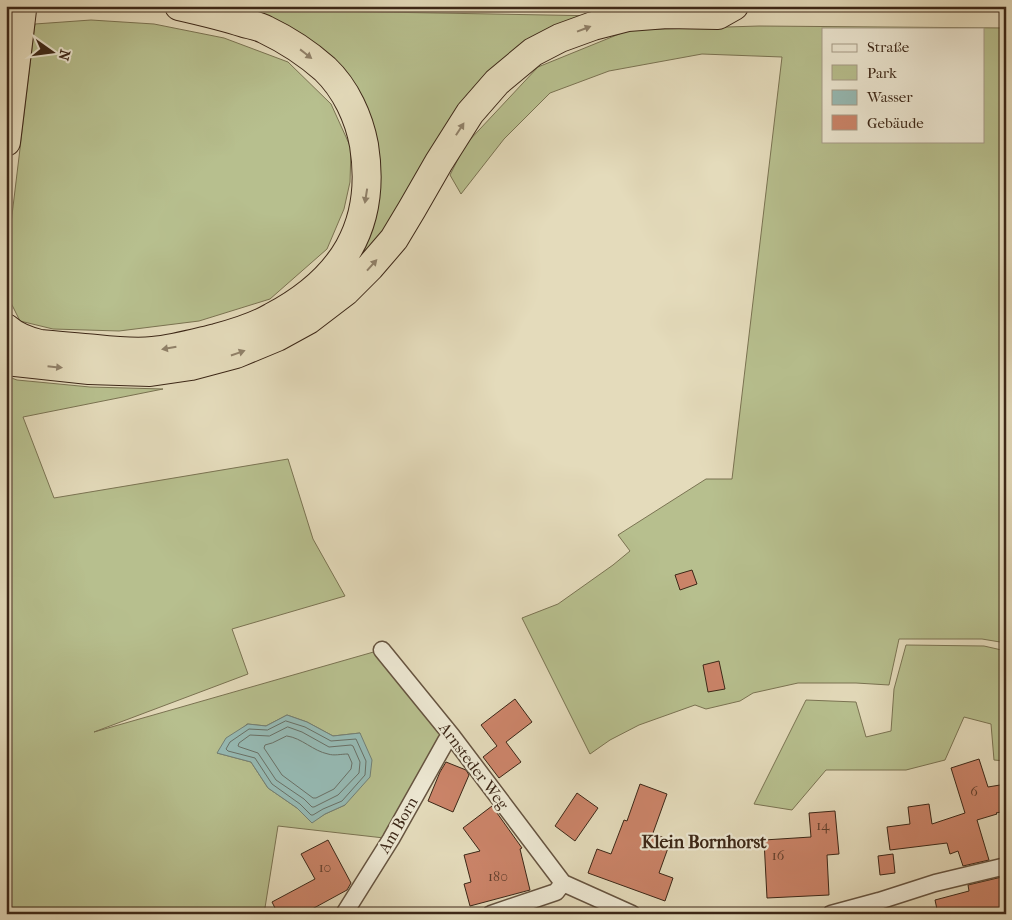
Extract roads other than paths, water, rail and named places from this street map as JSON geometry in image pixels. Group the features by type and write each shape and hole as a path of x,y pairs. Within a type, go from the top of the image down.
{"highway":[{"path":"6,328 15,336 40,344 122,351 152,351 184,346 236,332 271,318 303,299 326,279 340,262 351,244 361,223 367,192 367,162 362,131 348,98 326,70 302,50 265,29 213,13 179,6"},
{"path":"6,361 89,370 150,372 191,366 236,354 277,337 308,320 346,291 370,268 394,239 470,113 497,82 534,52 560,38 593,26 628,17 667,14 718,15 734,6"},
{"path":"6,142 22,10"}],"street":[{"name":"Arnsteder Weg","path":"382,650 452,736 563,883"},
{"name":"Am Born","path":"344,914 391,839 446,741 452,736"},
{"path":"831,914 1006,866"},
{"path":"491,914 556,892 563,883 632,914"}],"water":[{"path":"287,715 307,722 333,736 360,733 372,760 370,777 345,805 325,814 312,823 297,808 268,788 251,762 217,753 226,738 248,724 266,726"}],"district":[{"name":"Klein Bornhorst","path":"704,842"}]}
